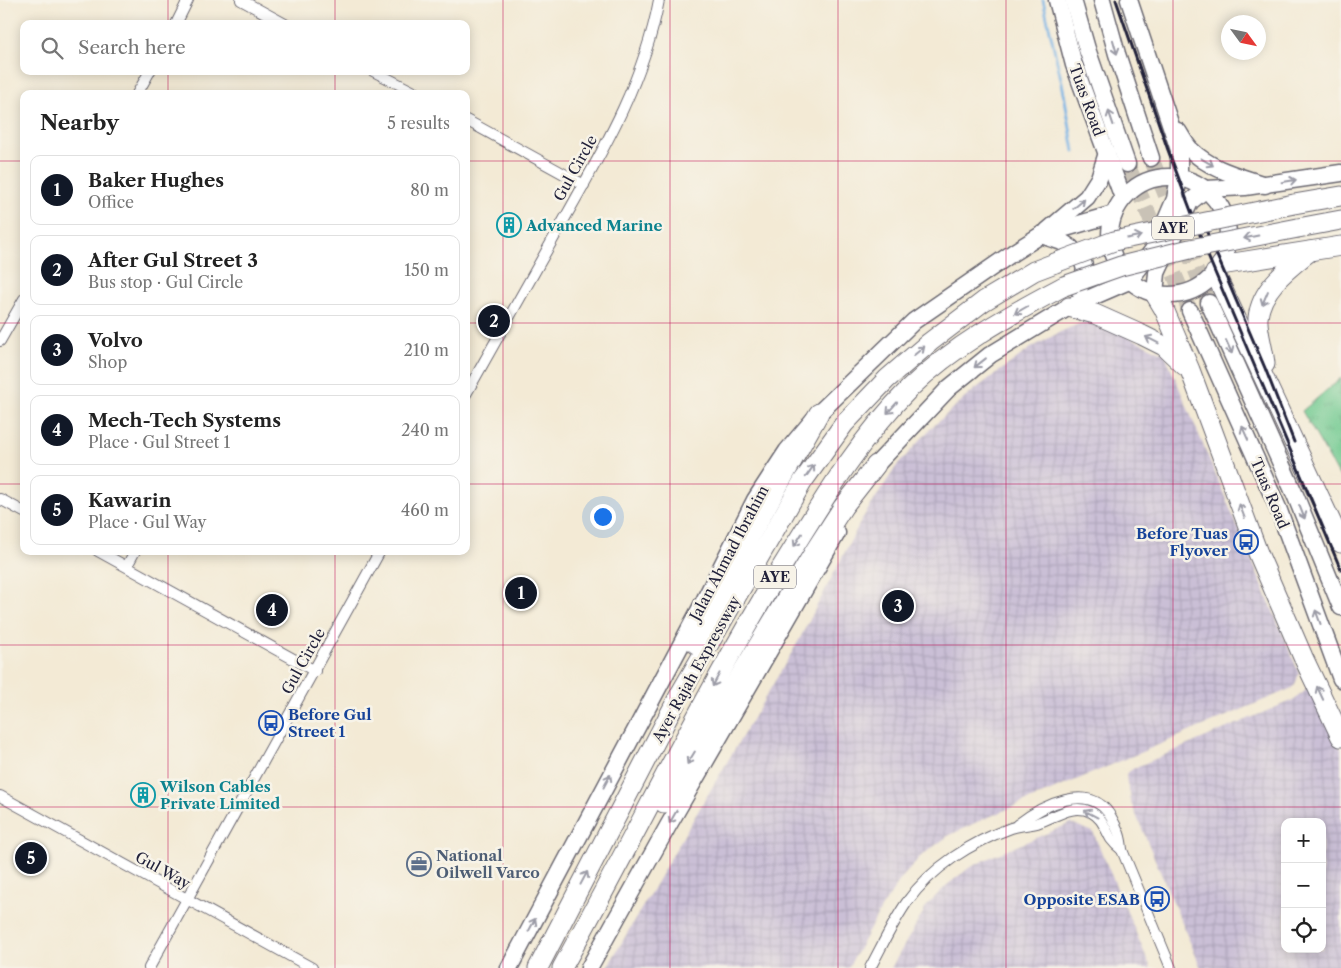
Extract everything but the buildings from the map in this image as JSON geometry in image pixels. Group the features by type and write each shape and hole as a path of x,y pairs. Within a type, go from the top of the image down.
{"highway":[{"name":"Ayer Rajah Expressway","path":"538,968 680,694 803,481 844,424 887,379 930,342 984,301 1034,271 1114,241 1341,196"},
{"name":"Ayer Rajah Expressway","path":"562,968 718,677 774,579 829,491 877,425 909,389 982,332 1064,286 1121,266 1190,250 1341,220"},
{"path":"1341,246 1218,269 1266,381 1341,543"},
{"path":"1266,381 1258,318 1266,294 1282,273 1310,251"},
{"path":"1155,294 1164,308 1190,370 1258,553 1303,657 1341,737"},
{"path":"1069,306 1094,314 1164,346 1190,370"},
{"path":"680,694 683,676 694,648 751,534 819,413"},
{"path":"575,944 661,808 820,542 843,506 876,465"}],"main road":[{"name":"Tuas Road","path":"1057,0 1074,65 1123,198"},
{"name":"Tuas Road","path":"1073,0 1087,49 1127,164"},
{"path":"1102,0 1117,54 1151,158"},
{"path":"589,968 668,826 876,465 949,388 990,355 1069,306 1129,281 1154,250 1175,199 1179,177 1179,150 1129,0"},
{"path":"1160,96 1190,149 1205,162 1219,169 1265,185"},
{"path":"1041,235 1087,197 1099,178 1107,154"},
{"path":"1155,294 1157,273 1190,202 1206,189 1265,185 1341,173"},
{"path":"1167,177 1179,177 1206,189 1216,199 1223,211 1227,224 1226,252 1218,269 1203,285 1188,292 1172,296 1155,294 1143,290 1129,281 1120,271 1110,247 1109,234 1114,214 1123,198 1132,190 1143,183 1167,177"},
{"name":"Jalan Ahmad Ibrahim","path":"509,968 700,608 754,500 787,451 819,413 914,322 1041,235 1114,214"},
{"path":"1041,235 1062,242 1083,262 1085,270 1079,290 1069,306"},
{"name":"Tuas Road","path":"1209,303 1296,497 1341,607"},
{"name":"Tuas Road","path":"1190,311 1278,508 1341,679"}],"street":[{"path":"178,20 188,0"},
{"path":"242,0 279,20"},
{"name":"Gul Circle","path":"470,387 584,185 629,98 645,54 659,0"},
{"path":"139,90 148,75"},
{"path":"382,75 410,90"},
{"path":"470,122 584,185"},
{"path":"0,341 20,306"},
{"path":"0,499 20,510"},
{"path":"106,555 314,671"},
{"path":"127,566 132,555"},
{"name":"Gul Circle","path":"149,968 378,555"},
{"name":"Gul Way","path":"0,796 312,968"},
{"path":"870,968 906,903 918,888 939,868 963,851 1014,827 1033,812 1067,799 1078,798 1098,803 1108,812 1122,835 1122,850 1171,968"}],"shaded area":[{"path":"1091,319 1165,354 1299,673 1295,685 1290,689 948,836 921,856 900,880 881,909 848,968 607,968 798,642 862,519 896,467 931,428 974,390 1031,348 1060,332"},
{"path":"1308,686 1341,749 1341,968 1201,968 1129,798 1131,797 1126,774 1134,768 1295,699"},
{"path":"1071,823 1093,832 1151,968 891,968 928,904 947,885 969,868 993,856"}],"green space":[{"path":"1341,378 1341,479 1302,411"}],"waterway":[{"path":"1043,0 1063,88 1074,151"}],"tunnel":[{"path":"1151,158 1209,303"},
{"path":"1127,164 1190,311"}],"railway":[{"path":"1116,0 1168,150 1208,256 1341,570"},
{"path":"1206,230 1265,368 1294,442"}],"place":[{"name":"Advanced Marine","path":"509,225"},
{"name":"After Gul Street 3","path":"494,321"},
{"name":"Before Tuas Flyover","path":"1246,542"},
{"name":"Baker Hughes","path":"521,593"},
{"name":"Volvo","path":"898,606"},
{"name":"Mech-Tech Systems","path":"272,610"},
{"name":"Before Gul Street 1","path":"271,723"},
{"name":"Wilson Cables Private Limited","path":"143,795"},
{"name":"Kawarin","path":"31,858"},
{"name":"National Oilwell Varco","path":"419,864"},
{"name":"Opposite ESAB","path":"1157,899"}]}
